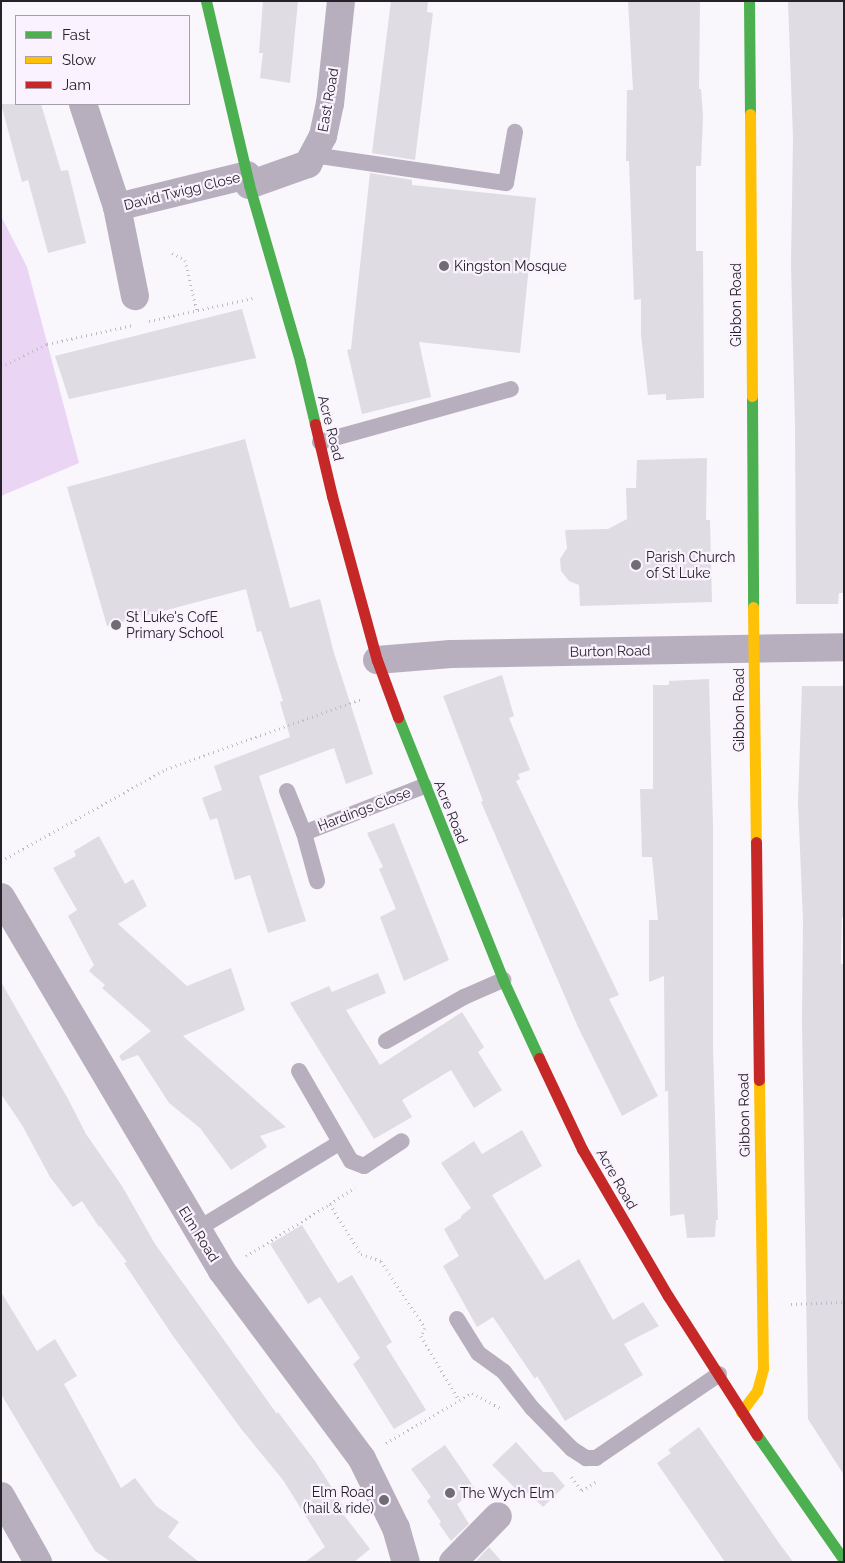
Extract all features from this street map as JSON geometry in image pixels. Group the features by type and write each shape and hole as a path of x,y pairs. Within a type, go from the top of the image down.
{"street":[{"name":"Acre Road","path":"206,1 248,180 280,292 377,660 424,786 504,980 582,1149 668,1296 719,1374 741,1412 844,1560"},
{"name":"East Road","path":"248,180 308,164 323,136 330,104 340,1"},
{"name":"Gibbon Road","path":"741,1412 757,1391 763,1368 754,649 749,1"},
{"name":"David Twigg Close","path":"83,105 117,207 136,296"},
{"name":"David Twigg Close","path":"117,207 248,180"},
{"name":"Burton Road","path":"377,660 451,654 844,648"},
{"name":"Elm Road","path":"1,898 222,1271 362,1459 396,1528 406,1562"},
{"path":"1,1496 38,1562"},
{"path":"453,1562 498,1516"}],"lane":[{"path":"313,155 506,183 515,132"},
{"path":"320,442 511,389"},
{"name":"Hardings Close","path":"304,833 424,786"},
{"name":"Hardings Close","path":"287,791 304,833 317,881"},
{"path":"386,1041 464,997 504,980"},
{"path":"299,1071 351,1161 364,1166 402,1142"},
{"path":"196,1230 339,1142"},
{"path":"457,1319 478,1353 504,1372 532,1408 572,1449 586,1458 596,1458 719,1374"}],"path":[{"path":"172,253 185,260 197,311"},
{"path":"1,367 47,344 280,292"},
{"path":"1,860 166,769 389,690"},
{"path":"222,1271 330,1204 361,1254 381,1261 425,1328 421,1336 459,1400"},
{"path":"763,1305 844,1302"}],"shaded area":[{"path":"1,216 27,267 79,463 1,496"}],"building":[{"path":"263,1 298,1 290,83 260,78 263,53 259,53"},
{"path":"391,1 428,1 427,12 433,13 415,160 372,153"},
{"path":"628,1 700,1 699,89 701,89 703,116 701,166 696,166 696,251 703,251 704,398 666,400 666,394 648,395 641,335 641,299 634,300 629,161 626,161 627,90 633,90"},
{"path":"788,1 844,1 844,593 839,593 838,604 796,604 795,426 791,264 793,138"},
{"path":"1,104 41,105 61,171 68,170 86,243 48,253 28,180 22,182"},
{"name":"Kingston Mosque","path":"370,173 412,180 412,185 536,198 520,353 419,342 431,397 362,414 347,350 351,349"},
{"path":"242,309 256,358 69,399 55,356"},
{"path":"245,439 290,608 320,599 334,653 373,774 346,784 334,748 259,776 306,921 268,933 250,875 235,880 217,818 210,820 202,798 222,790 214,766 290,737 280,702 283,701 261,631 257,632 246,589 107,626 67,487"},
{"name":"Parish Church of St Luke","path":"707,458 706,520 710,520 712,602 580,606 579,585 569,581 561,571 560,559 567,548 565,530 608,529 627,519 626,488 636,488 637,460"},
{"path":"502,675 514,716 509,718 530,770 518,774 520,779 516,781 619,995 609,999 658,1096 622,1116 578,1027 481,802 483,801 443,696"},
{"path":"709,679 713,825 713,1048 718,1220 716,1220 715,1237 687,1238 684,1214 670,1216 668,1090 665,1092 664,976 649,982 649,920 658,920 652,857 642,857 640,789 653,789 653,685 669,685 669,681"},
{"path":"802,686 844,686 844,917 842,917 841,964 844,964 844,1475 808,1419 802,1020 803,921 798,802"},
{"path":"394,823 449,960 404,981 380,917 396,909 379,869 383,867 367,833"},
{"path":"99,836 125,884 133,879 147,906 118,924 187,986 231,968 245,1010 183,1036 286,1127 260,1136 267,1147 231,1170 200,1128 169,1103 138,1055 122,1061 119,1056 151,1031 102,988 105,985 89,971 94,965 68,916 77,910 53,868 76,856 74,851"},
{"path":"378,973 386,993 346,1010 380,1065 462,1012 484,1047 478,1052 502,1090 474,1108 451,1070 402,1100 412,1117 374,1139 290,1003 329,986 332,992"},
{"path":"1,982 86,1134 122,1186 155,1244 277,1414 278,1412 315,1461 344,1507 340,1510 370,1549 354,1562 305,1562 325,1547 283,1480 242,1430 173,1336 124,1263 127,1262 99,1227 82,1201 73,1207 50,1177 22,1125 1,1094"},
{"path":"522,1130 542,1166 492,1195 545,1280 579,1259 613,1320 643,1302 659,1326 624,1344 643,1375 565,1421 537,1376 535,1379 493,1317 477,1327 443,1266 459,1256 444,1229 461,1218 471,1208 441,1163 474,1141 482,1154"},
{"path":"302,1225 338,1283 352,1275 392,1342 386,1346 426,1410 394,1429 353,1364 360,1358 320,1297 308,1304 270,1244"},
{"path":"1,1292 37,1351 55,1339 77,1376 64,1384 121,1488 135,1478 156,1506 179,1522 168,1537 199,1562 111,1562 95,1551 1,1394"},
{"path":"699,1427 793,1562 725,1562 657,1463 671,1453 668,1450"},
{"path":"516,1442 543,1472 553,1472 565,1486 543,1507 528,1492 524,1497 492,1465"},
{"name":"The Wych Elm","path":"445,1445 476,1490 457,1504 469,1524 451,1541 439,1524 441,1522 427,1501 431,1497 411,1469"},
{"path":"489,1547 502,1562 475,1562"}],"traffic: fast":[{"path":"206,1 249,185 300,361 315,424"},
{"path":"749,1 750,114"},
{"path":"752,396 753,607"},
{"path":"398,717 503,980 539,1058"},
{"path":"757,1435 844,1560"}],"traffic: slow":[{"path":"750,114 752,396"},
{"path":"753,607 756,842"},
{"path":"741,1412 757,1391 763,1368 759,1080"}],"traffic: jam":[{"path":"315,424 332,496 377,660 398,717"},
{"path":"756,842 759,1080"},
{"path":"539,1058 582,1149 668,1296 757,1435"}],"place":[{"name":"Kingston Mosque","path":"444,266"},
{"name":"Parish Church of St Luke","path":"636,565"},
{"name":"St Luke's CofE Primary School","path":"116,625"},
{"name":"The Wych Elm","path":"450,1493"},
{"name":"Elm Road (hail & ride)","path":"384,1500"}]}
